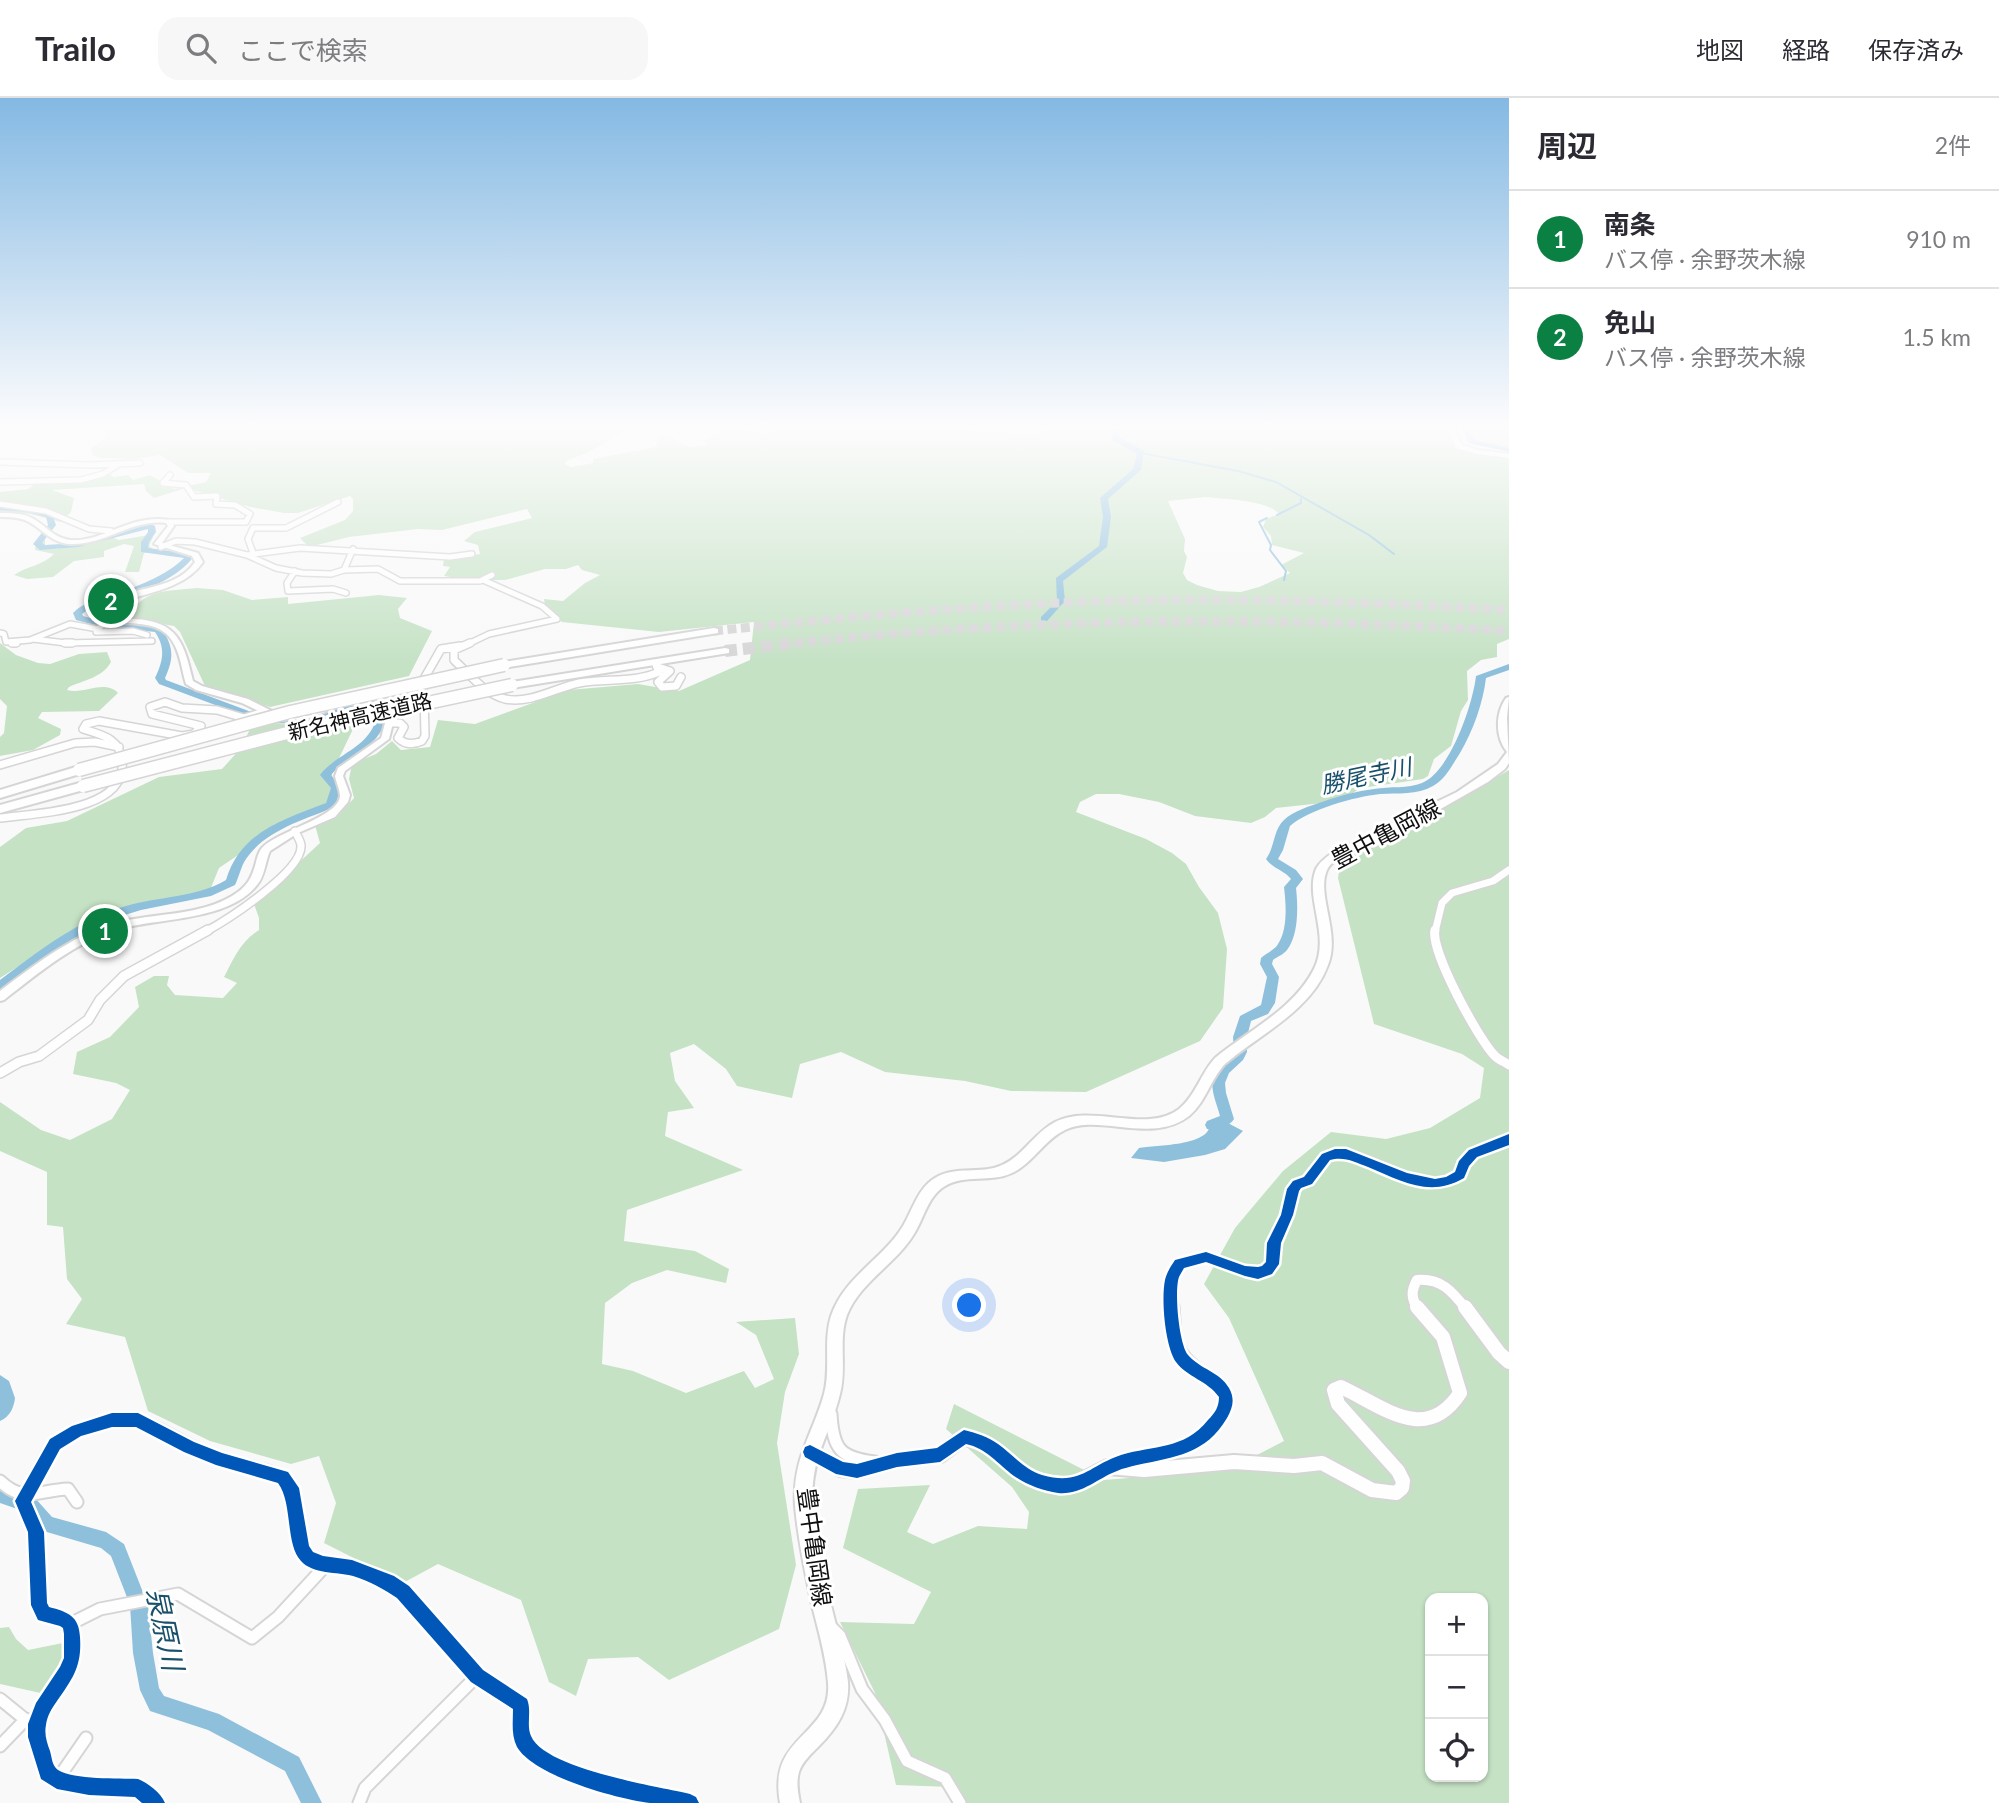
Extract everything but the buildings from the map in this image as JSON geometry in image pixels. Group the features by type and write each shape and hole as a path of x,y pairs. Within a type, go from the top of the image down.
{"highway":[{"name":"新名神高速道路","path":"0,794 263,719 385,689 504,665 714,631"},
{"name":"新名神高速道路","path":"0,809 287,733 512,684 725,651"}],"main road":[{"path":"0,515 30,520 46,534 76,542 149,520 169,522 172,526 159,542 161,547 195,555 198,562 196,570 181,579 101,606 95,615 107,621 173,633 179,642 189,682 193,686 245,701 263,712 277,717 298,718 345,702 358,701 379,709 389,723 386,739 379,746 353,759 341,770 339,776 345,795 332,815 295,831 266,849 256,881 236,898 197,911 104,930 56,957 0,997"},
{"name":"豊中亀岡線","path":"790,1803 789,1770 797,1756 822,1732 838,1703 838,1684 826,1629 803,1482 810,1452 830,1404 836,1379 837,1321 842,1308 914,1225 925,1197 945,1178 997,1173 1011,1168 1051,1131 1075,1121 1152,1124 1170,1119 1192,1106 1218,1062 1280,1017 1321,969 1327,952 1327,940 1321,870 1327,862 1339,853 1453,798 1504,766 1509,752 1501,720 1508,703"}],"street":[{"path":"4,505 46,511 89,529 111,531"},
{"path":"227,505 235,505 249,512 248,520"},
{"path":"250,554 248,539 253,528 282,528 332,505"},
{"path":"169,522 208,521 234,524 248,520 282,528"},
{"path":"161,547 181,540 250,554 300,548 353,549 450,557 472,554"},
{"path":"344,570 353,549"},
{"path":"250,554 269,566 295,571 331,575 344,570 378,569 400,581 483,580 542,606 557,619 489,634 454,650 454,660 489,693 506,699 527,699 579,683 648,677 659,672 657,666 670,671 658,682 662,687 676,685 681,677"},
{"path":"295,571 287,583 288,591 333,589 346,593"},
{"path":"483,580 492,575"},
{"path":"96,632 107,621"},
{"path":"0,633 4,634 6,642 12,644 69,624 96,632 133,626 149,638 66,643 32,639"},
{"path":"389,723 400,723 404,727 398,738 401,742 410,744 422,741 425,737 424,693 421,684 441,649 460,646"},
{"path":"0,818 83,804 110,793 123,777 120,747 108,737 86,730 83,726 99,721 182,736 194,734 201,729 195,723 176,722 149,711 153,705 165,702 182,708 217,710 248,717 263,712"},
{"path":"0,765 86,742 120,747"},
{"path":"0,1073 19,1062 39,1056 88,1020 100,1000 133,970 219,925 264,894 301,850 301,843 295,831"},
{"path":"1509,870 1493,881 1452,893 1442,903 1434,935 1436,950 1450,982 1494,1056 1509,1065"},
{"path":"810,1452 841,1469 857,1471 884,1463 940,1455 964,1437 976,1438 1029,1477 1055,1486 1087,1483 1108,1467 1124,1461 1183,1449 1203,1438 1221,1416 1227,1402 1224,1390 1181,1357 1176,1342 1171,1280 1180,1264 1206,1257 1245,1271 1258,1273 1267,1270 1272,1264 1274,1243 1287,1215 1293,1189 1297,1184 1308,1181 1326,1157 1346,1154 1415,1180 1444,1183 1460,1175 1463,1162 1476,1151 1509,1139"},
{"path":"1108,1467 1144,1470 1234,1462 1294,1466 1322,1463 1372,1490 1396,1493 1402,1488 1403,1481 1398,1471 1338,1404 1334,1390 1342,1387 1411,1419 1434,1420 1447,1415 1460,1393 1440,1331 1417,1306 1412,1296 1417,1280 1424,1278 1431,1278 1448,1286 1497,1352 1509,1362"},
{"path":"830,1404 832,1438 839,1451 849,1459 884,1463"},
{"path":"156,1803 138,1788 89,1786 57,1780 47,1773 41,1758 37,1728 42,1709 67,1672 72,1658 70,1624 64,1619 44,1614 39,1605 36,1532 34,1522 24,1507 26,1495 55,1444 77,1431 112,1420 138,1420 189,1447 221,1460 283,1477 291,1488 302,1548 307,1557 352,1568 388,1582 402,1592 477,1676 521,1705 522,1740 533,1755 570,1774 690,1803"},
{"path":"0,1481 8,1490 26,1495 37,1496 51,1488 68,1489 77,1502"},
{"path":"70,1624 100,1609 178,1594 252,1639 278,1618 327,1564"},
{"path":"826,1629 831,1628 840,1636 862,1689 885,1720 907,1761 918,1769 945,1778 960,1803"},
{"path":"359,1803 365,1788 477,1676"},
{"path":"0,1699 37,1728"},
{"path":"0,1746 26,1719"},
{"path":"57,1780 86,1738"}],"green space":[{"path":"0,505 73,505 71,512 61,522 30,514 0,511"},
{"path":"242,505 324,505 298,513"},
{"path":"353,505 1170,505 1185,539 1184,551 1187,557 1183,573 1187,580 1218,591 1241,592 1290,573 1281,565 1304,553 1272,545 1271,536 1263,527 1266,519 1279,514 1260,505 1509,505 1509,639 1497,644 1497,657 1481,660 1467,671 1468,700 1461,711 1451,746 1434,759 1428,776 1361,788 1348,796 1322,803 1276,808 1251,823 1195,816 1159,802 1119,794 1096,794 1080,802 1076,812 1146,839 1186,864 1218,913 1227,949 1223,1008 1200,1041 1086,1092 1011,1091 965,1081 885,1072 841,1052 800,1064 792,1098 737,1086 726,1069 694,1044 670,1053 675,1081 694,1108 668,1112 665,1136 743,1170 627,1210 624,1241 695,1251 729,1269 726,1283 667,1270 632,1283 605,1303 602,1364 633,1371 686,1393 744,1371 755,1388 774,1379 756,1335 736,1322 795,1318 799,1354 785,1392 777,1443 796,1565 779,1629 669,1680 638,1657 588,1659 576,1696 549,1682 521,1600 438,1564 403,1583 324,1543 336,1503 319,1456 291,1464 210,1441 148,1411 125,1337 66,1324 82,1299 67,1279 63,1227 47,1225 47,1172 0,1151 0,1102 41,1130 70,1140 112,1119 130,1090 116,1083 73,1074 77,1052 110,1037 139,1007 135,987 154,976 169,976 167,985 175,995 223,998 237,983 224,977 242,945 259,930 259,918 254,904 320,843 315,825 337,817 354,798 349,779 352,764 376,754 392,741 401,750 430,747 438,720 475,724 568,690 638,684 679,691 750,660 754,622 659,632 562,622 545,606 544,599 563,601 600,575 582,570 578,565 566,569 545,569 505,580 490,580 484,577 468,580 444,576 450,567 443,566 444,559 480,554 478,545 464,541 475,532 532,518 527,509 442,530 418,529 349,537 317,545 307,545 300,538 345,520 353,511"},
{"path":"149,535 153,537 149,546 154,550 144,553 139,572 125,572 134,546 124,544 104,551 104,557 74,561 53,577 27,579 14,575 54,554 35,550 36,541 45,538 45,545 56,549 109,536 119,540"},
{"path":"197,588 223,590 252,600 288,597 288,604 379,595 407,598 398,609 400,618 432,631 409,676 270,707 205,686 180,632 174,626 126,618 140,602 156,593"},
{"path":"0,643 16,655 38,663 50,664 79,654 107,652 111,662 103,672 67,690 107,687 118,693 99,711 42,712 38,718 61,729 60,735 33,750 0,756 0,737 4,733 7,706 0,699"},
{"path":"329,716 324,720 326,729 341,729 351,725 353,729 332,773 333,789 325,805 250,847 219,868 210,890 102,913 0,978 0,847 26,828 67,821 159,777 222,769 242,747 252,724 297,723"},
{"path":"1509,770 1509,1803 951,1803 951,1787 896,1785 875,1693 840,1622 914,1624 931,1592 843,1548 858,1489 930,1485 907,1532 933,1544 978,1526 1027,1529 1029,1512 1012,1487 946,1429 954,1404 1104,1480 1228,1470 1284,1441 1229,1318 1204,1284 1235,1228 1283,1171 1331,1132 1386,1139 1430,1128 1480,1098 1484,1068 1462,1054 1374,1024 1338,878 1341,858 1362,836 1468,794"},
{"path":"9,1627 16,1639 28,1650 63,1643 65,1664 45,1694 0,1684 0,1628"}],"water":[{"path":"1224,1121 1243,1131 1225,1149 1164,1162 1131,1158 1139,1148 1169,1145 1201,1137 1208,1131 1210,1124"}],"waterway":[{"path":"1044,619 1061,601 1059,580 1103,547 1107,517 1105,505"},
{"path":"1277,515 1298,505"},
{"path":"1316,505 1369,535 1394,554"},
{"path":"0,508 28,510 49,516 52,525 37,544 43,548 78,545 151,526 152,532 145,542 144,550 190,556 179,567 158,579 91,604 77,613 79,618 88,621 158,630 168,648 166,665 160,678 162,682 266,721 310,718 350,704 362,705 375,712 379,725 370,740 339,761 325,775 336,788 331,805 284,824 256,841 236,866 231,882 207,894 141,906 110,915 61,942 0,986"},
{"path":"1267,518 1259,522 1271,545 1270,550 1286,571 1284,580"},
{"name":"勝尾寺川","path":"1212,1125 1227,1119 1218,1088 1220,1077 1227,1065 1241,1052 1240,1037 1245,1019 1267,1007 1273,977 1266,964 1267,958 1282,949 1286,941 1293,909 1290,887 1297,879 1292,872 1272,859 1286,825 1307,811 1333,802 1372,792 1412,789 1437,779 1464,737 1481,676 1509,667"},
{"name":"泉原川","path":"0,1382 7,1398 0,1413"},
{"name":"泉原川","path":"0,1495 29,1504 46,1524 106,1541 118,1550 139,1605 143,1653 150,1690 157,1704 212,1721 292,1764 312,1803"}],"tunnel":[{"path":"714,631 912,612 1111,601 1310,601 1509,610"},
{"path":"781,645 963,629 1145,622 1327,623 1509,631"},
{"path":"725,651 796,643"}],"cycle path":[{"path":"810,1452 841,1469 857,1471 897,1460 940,1455 964,1437 975,1439 995,1450 1030,1478 1069,1486 1079,1484 1113,1465 1183,1448 1212,1427 1225,1408 1226,1397 1217,1384 1186,1362 1178,1351 1171,1284 1180,1264 1206,1257 1245,1271 1258,1273 1267,1270 1272,1264 1274,1243 1287,1215 1293,1189 1297,1184 1308,1181 1326,1157 1346,1154 1404,1177 1435,1183 1448,1182 1460,1175 1463,1165 1473,1153 1509,1139"},
{"path":"156,1803 138,1788 89,1786 57,1780 47,1773 37,1737 37,1724 42,1709 67,1672 72,1658 72,1634 70,1624 64,1619 44,1614 39,1605 36,1532 23,1501 55,1444 77,1431 112,1420 138,1420 189,1447 221,1460 283,1477 291,1488 302,1548 307,1557 323,1564 352,1568 388,1582 403,1592 477,1676 521,1705 522,1738 534,1754 552,1765 599,1782 690,1803"}],"place":[{"name":"免山","path":"111,601"},
{"name":"南条","path":"105,931"}]}
